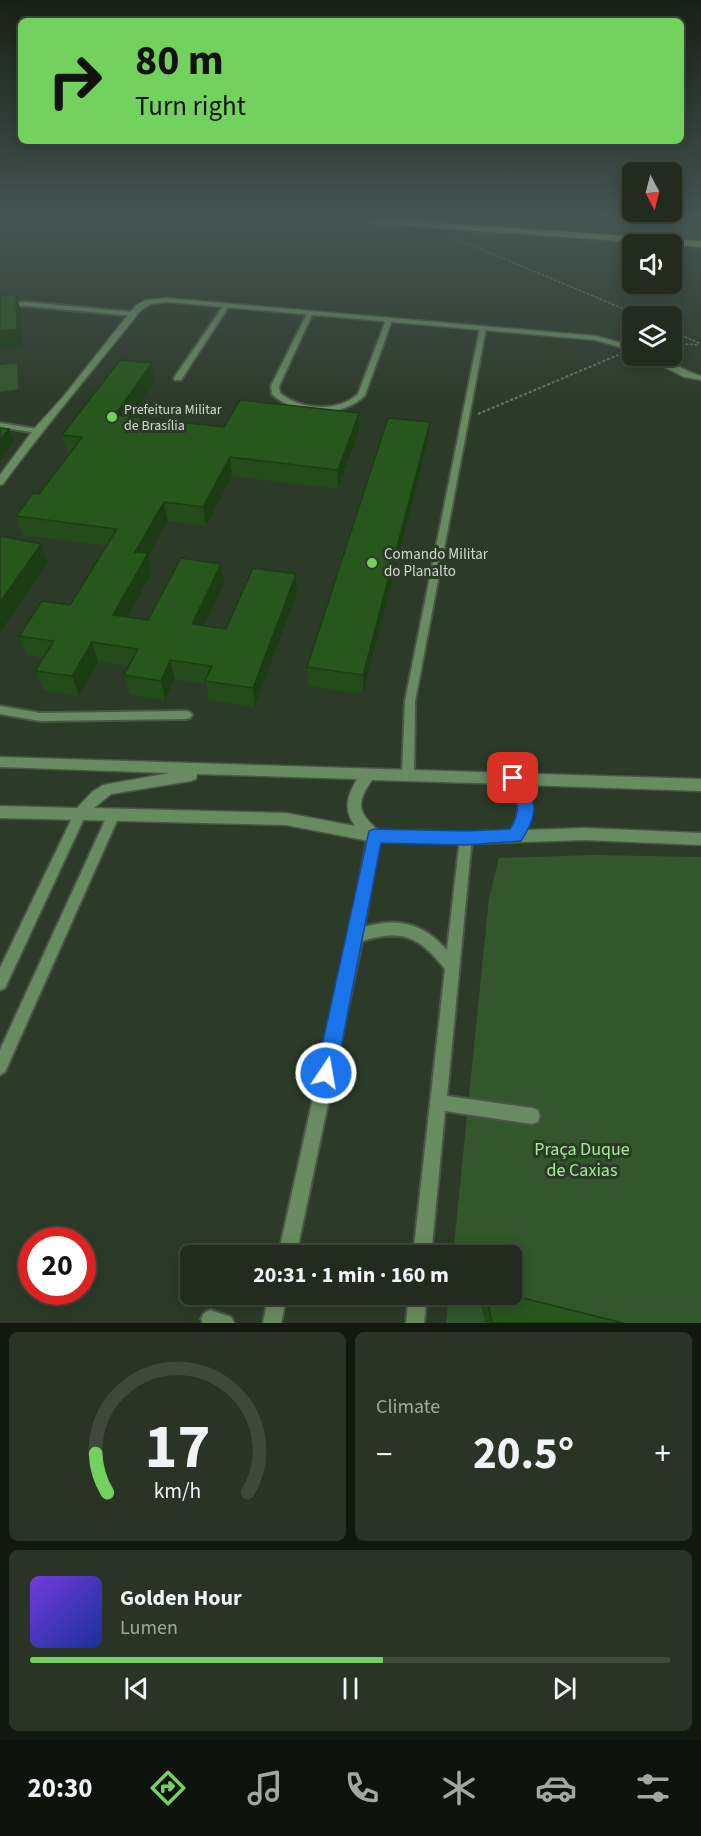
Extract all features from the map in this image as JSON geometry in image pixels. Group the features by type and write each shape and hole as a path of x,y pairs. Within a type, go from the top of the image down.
{"street":[{"path":"0,482 37,430 66,399 133,314 149,302 167,300 596,338 622,346"},
{"path":"668,366 687,375 701,378"},
{"path":"0,762 701,785"},
{"path":"80,814 97,796 108,789 224,771"},
{"path":"369,773 355,792 352,802 354,814 360,825 374,836"},
{"path":"513,778 524,797 526,819 515,836"},
{"path":"0,812 286,819 374,836 466,838 585,834 701,839"}],"lane":[{"path":"0,306 26,304 133,314"},
{"path":"178,378 226,306"},
{"path":"310,313 275,386 276,394 290,405 333,410 357,400 361,395 389,320"},
{"path":"408,775 410,701 483,328"},
{"path":"0,425 37,430"},
{"path":"0,710 40,717 186,714"},
{"path":"0,983 80,814"},
{"path":"0,1067 113,816"},
{"path":"289,1245 356,936 374,836"},
{"path":"423,1245 466,838"},
{"path":"356,936 381,928 407,928 435,943 451,965"},
{"path":"438,1102 532,1116"},
{"path":"272,1323 276,1305"},
{"path":"415,1323 417,1305"}],"path":[{"path":"559,282 622,308"},
{"path":"682,336 701,345"},
{"path":"682,344 701,345"},
{"path":"475,415 622,354"}],"green space":[{"path":"17,363 18,389 0,392 0,365"},
{"name":"Praça Duque de Caxias","path":"594,855 701,857 701,1323 446,1323 448,1305 522,1305 522,1245 454,1245 489,898 499,858"}],"building":[{"path":"16,294 17,329 0,331 0,296"},
{"path":"120,360 152,363 115,415 224,427 240,400 359,413 338,470 230,457 203,507 164,502 135,552 148,553 113,615 148,620 181,558 221,564 192,624 226,629 253,568 296,574 253,688 205,681 212,666 170,660 161,681 124,675 138,649 92,642 72,676 35,671 54,641 19,636 42,601 70,605 117,529 16,516 33,493 39,494 82,437 62,435"},
{"name":"Comando Militar do Planalto","path":"388,418 430,422 363,675 307,667"},
{"path":"0,428 9,429 0,440"},
{"path":"0,536 41,544 0,602"},
{"path":"522,1298 623,1323 492,1323 488,1305 522,1305"}],"place":[{"name":"Prefeitura Militar de Brasília","path":"112,417"},
{"name":"Comando Militar do Planalto","path":"372,563"}],"route":[{"path":"326,1073 356,936 374,836 466,838 515,836 526,819 524,797 513,778"}]}
